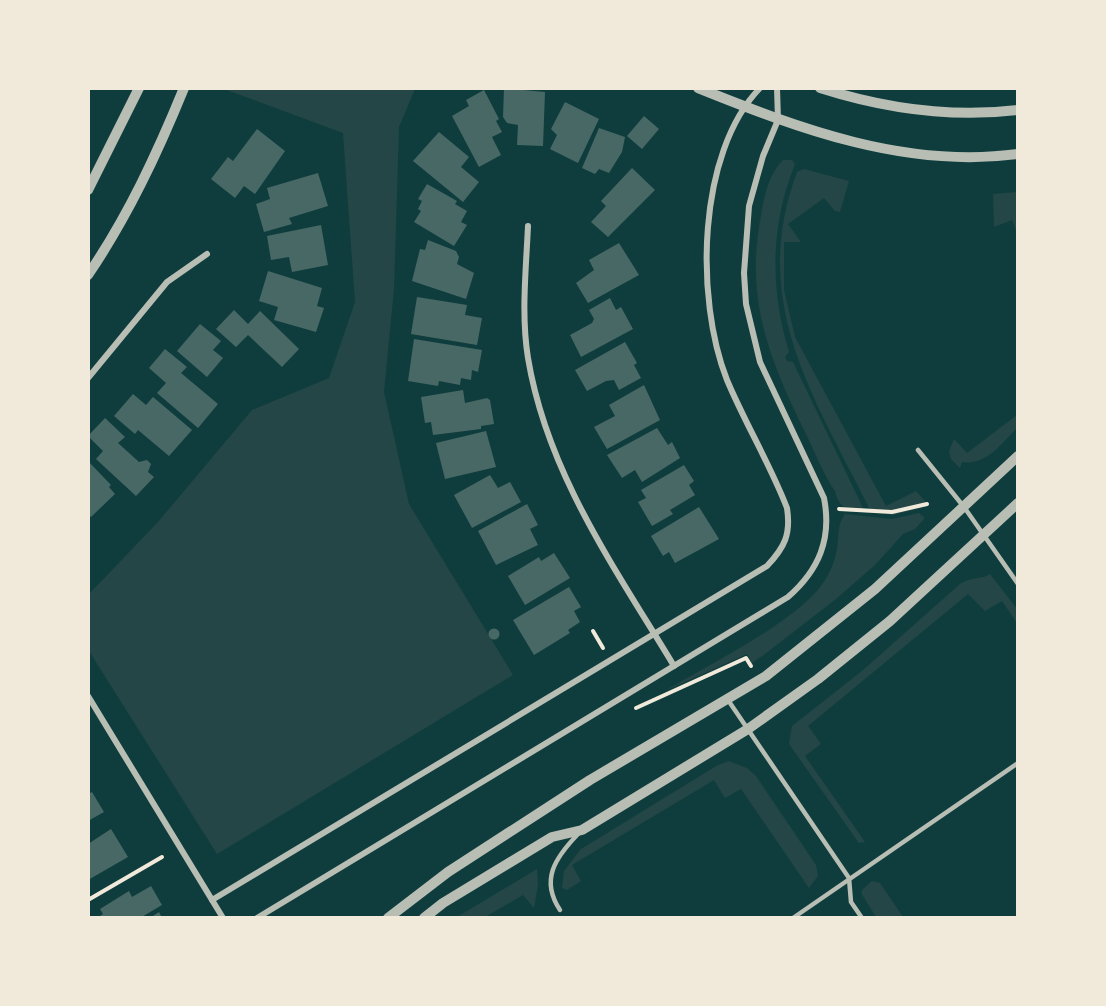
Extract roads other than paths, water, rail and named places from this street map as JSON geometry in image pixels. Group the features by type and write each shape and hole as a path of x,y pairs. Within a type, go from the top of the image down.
{"street":[{"path":"88,190 139,88"},
{"path":"88,275 116,233 141,187 184,88"},
{"path":"174,112 189,88"},
{"path":"698,88 778,120 832,138 898,150 970,156 1017,154"},
{"path":"212,900 767,566 778,554 788,536 788,508 727,380 709,307 706,271 709,214 721,162 743,106 760,88"},
{"path":"257,918 788,597 814,571 826,539 827,514 824,498 760,362 746,304 744,273 749,206 778,120 777,88"},
{"path":"820,88 915,109 958,112 1017,110"},
{"path":"528,226 524,300 528,357 544,426 559,467 579,507 674,666"},
{"path":"88,378 167,282 207,254"},
{"path":"388,918 448,872 582,785 766,676 829,628 964,507 1017,456"},
{"path":"424,918 443,903 552,837 582,830 748,729 866,641 1017,503"},
{"path":"88,696 223,918"}],"lane":[{"path":"918,450 964,507 1017,584"},
{"path":"727,699 849,879 851,902 862,918"},
{"path":"793,918 1017,763"},
{"path":"560,910 551,897 549,880 566,847 582,830"}]}
